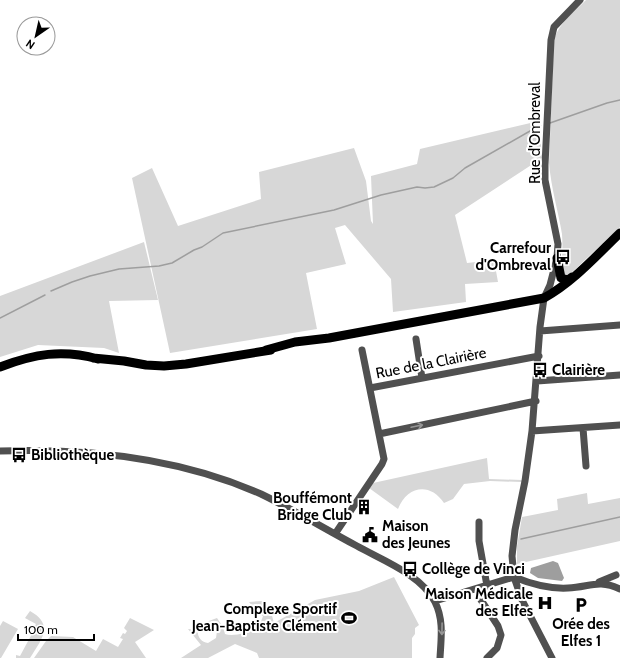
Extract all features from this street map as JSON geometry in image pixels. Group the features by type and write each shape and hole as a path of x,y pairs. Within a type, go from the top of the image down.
{"main road":[{"path":"1,367 34,356 68,353 124,360 147,365 164,366 186,364 266,350 295,342 329,338 544,298 565,285 620,233"},
{"path":"557,258 560,275 564,279 568,280 582,270"}],"street":[{"name":"Rue d'Ombreval","path":"552,658 526,609 514,577 512,562 513,542 525,481 536,401 540,332 544,298 550,285 557,258 558,244 544,165 550,48 554,27 580,0"},
{"path":"540,332 620,325"},
{"path":"416,339 422,378"},
{"path":"362,350 370,388"},
{"name":"Rue de la Clairière","path":"335,534 382,464 384,456 370,388 539,356"},
{"path":"537,381 620,375"},
{"path":"379,434 536,401"},
{"path":"532,431 620,425"},
{"path":"582,428 586,466"},
{"path":"0,451 63,451 112,455 166,464 198,472 227,481 260,494 335,534 416,580 425,587 435,601 442,623 440,658"},
{"path":"479,522 479,541 487,586"},
{"path":"435,601 514,577 542,586 576,588 618,575"},
{"path":"611,585 613,578 618,575"},
{"path":"595,583 611,585 620,589"},
{"path":"478,588 481,600 498,626 501,636 497,648 487,658"}],"shaded area":[{"path":"586,0 620,0 620,227 567,277 561,272 562,234 549,163 554,39 564,22"},
{"path":"539,121 542,158 455,215 467,263 494,260 498,282 465,284 466,302 393,312 391,279 345,225 335,228 346,264 306,273 317,329 170,353 132,178 152,168 178,226 261,199 259,172 354,148 366,181 371,221 373,224 371,176 417,164 420,149"},
{"path":"144,242 158,300 109,301 119,353 104,348 38,345 0,357 0,296"},
{"path":"487,458 489,479 522,480 522,482 490,481 464,484 453,499 444,503 432,492 426,490 413,491 402,501 398,509 369,488 373,483"},
{"path":"587,493 588,504 620,498 620,541 517,564 517,546 522,517 558,510 557,499"},
{"path":"553,561 558,563 564,578 562,581 538,578 530,573 531,568"},
{"name":"Complexe Sportif Jean-Baptiste Clément","path":"394,577 419,625 415,628 415,634 412,638 412,658 259,658 257,653 235,644 208,658 181,658 201,645 188,629 198,630 200,639 203,642 208,643 216,638 217,631 213,624 206,622 217,618 223,627 225,634 238,634 248,632 256,628 261,622 263,616 258,613 249,602 262,601 271,612 274,623 315,600 359,591"},
{"path":"30,611 38,616 42,622 44,633 30,658 16,658 16,655 20,656 36,624 25,618"},
{"path":"130,618 154,630 135,642 146,658 34,658 51,636 73,637 96,651 103,639 118,647 123,639 120,638 123,633 125,634 127,631 124,628"},
{"path":"3,621 18,629 0,658 0,626"}],"waterway":[{"path":"550,123 607,103 620,100"},
{"path":"51,291 90,276 119,269 159,266 172,263 202,247 223,233 334,210 381,195 417,187 434,187 453,178 465,168 541,126"},
{"path":"0,318 45,295"},
{"path":"521,539 620,517"}],"place":[{"name":"Carrefour d'Ombreval","path":"563,257"},
{"name":"Clairière","path":"540,370"},
{"name":"Bibliothèque","path":"19,455"},
{"name":"Bouffémont Bridge Club","path":"364,507"},
{"name":"Maison des Jeunes","path":"370,535"},
{"name":"Collège de Vinci","path":"410,569"},
{"name":"Maison Médicale des Elfes","path":"545,603"},
{"name":"Orée des Elfes 1","path":"581,605"},
{"name":"Complexe Sportif Jean-Baptiste Clément","path":"349,618"}]}
